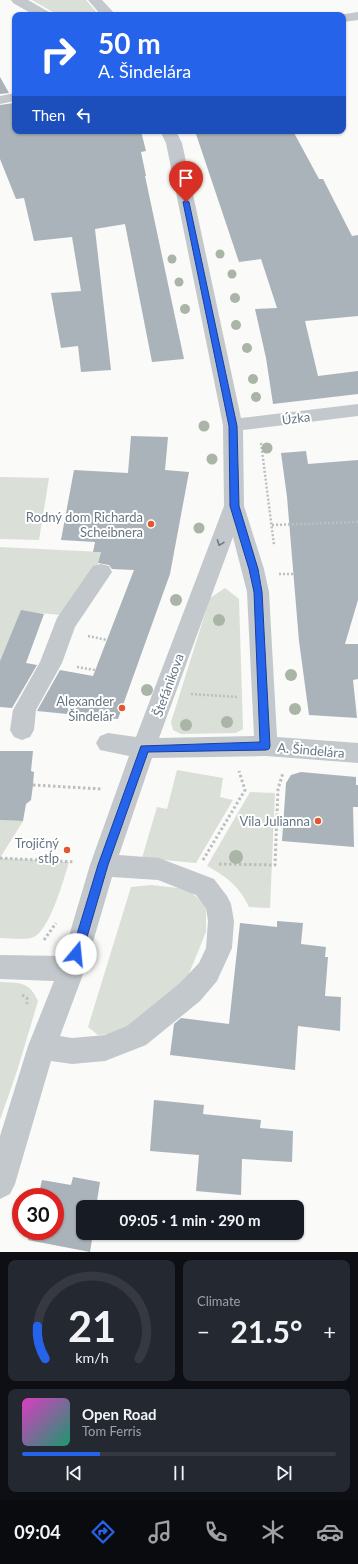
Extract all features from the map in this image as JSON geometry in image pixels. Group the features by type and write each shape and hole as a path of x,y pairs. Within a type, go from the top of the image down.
{"street":[{"path":"18,0 39,12"},
{"path":"95,0 105,12"},
{"path":"346,18 358,16"},
{"path":"0,100 12,98"},
{"name":"Štefánikova","path":"170,134 174,142 233,426 234,506 253,569 258,592 266,746"},
{"name":"Úzka","path":"233,426 358,410"},
{"name":"Štefánikova","path":"0,1184 42,1046 72,969 103,865 144,748 234,506"},
{"path":"22,730 25,710 51,662 65,624 101,572"},
{"name":"A. Šindelára","path":"108,743 144,748 266,746 358,753"},
{"path":"42,1046 72,1051 105,1048 136,1036 190,992 208,972 219,948 221,921 218,904 205,887 159,869 103,865"},
{"path":"0,967 72,969"}],"path":[{"path":"261,442 274,547"},
{"path":"272,525 358,522"},
{"path":"276,570 277,581"},
{"path":"277,574 293,574"},
{"path":"185,694 238,697"},
{"path":"208,864 201,864 245,790 242,778 238,771 234,770"},
{"path":"215,864 275,865 278,789 282,774 286,772"},
{"path":"100,796 104,783"},
{"path":"33,785 102,789"},
{"path":"0,858 78,862 76,869"},
{"path":"43,942 59,918"}],"shaded area":[{"path":"32,0 86,0 96,12 53,12"},
{"path":"0,477 49,478 39,540 0,539"},
{"path":"0,547 101,552 97,568 60,615 21,611 0,661"},
{"path":"225,588 239,599 243,729 236,733 181,734 173,730 171,722 210,598"},
{"path":"177,770 223,778 220,797 233,800 196,863 142,858 157,807 167,809"},
{"path":"250,792 275,793 270,908 249,907 241,893 232,883 221,874 207,866"},
{"path":"0,820 23,821 0,858"},
{"path":"0,858 69,862 60,892 50,917 38,935 31,938 20,939 0,938"},
{"path":"151,885 187,889 206,905 206,932 186,981 122,1033 98,1035 88,1027 131,887"},
{"path":"0,982 18,983 27,986 35,994 38,1001 18,1068 0,1120"}],"building":[{"path":"0,77 9,93 0,94"},
{"path":"12,103 12,134 142,134 146,151 141,152 145,176 184,359 152,362 125,224 95,229 111,370 81,372 78,346 61,348 51,293 81,291 72,237 34,241 24,198 16,199 0,159 0,105"},
{"path":"196,134 295,134 319,179 323,179 352,236 358,235 358,316 305,321 318,376 358,371 358,394 273,404 266,358 255,309 277,308 261,259 239,262"},
{"path":"131,436 168,437 165,470 189,472 170,574 118,719 37,711 60,670 93,676 134,570 112,569 109,565 98,563 101,552 93,552 95,542 61,540 74,470 128,473"},
{"path":"306,451 308,464 358,460 358,600 345,644 358,644 358,679 353,680 357,718 309,715 299,641 287,497 281,453"},
{"path":"21,610 44,614 26,663 37,665 12,708 0,707 0,661"},
{"path":"0,751 33,751 31,771 34,772 31,800 26,804 23,821 0,820"},
{"name":"Vila Julianna","path":"301,772 356,777 356,785 358,785 358,807 353,807 354,847 282,841 286,783 291,775"},
{"path":"277,921 303,923 301,944 326,947 325,957 328,957 325,996 341,997 340,1031 298,1026 295,1070 170,1055 174,1024 181,1018 229,1024 240,923 277,927"},
{"path":"154,1100 204,1105 203,1114 261,1120 260,1128 293,1131 292,1162 242,1159 241,1195 196,1191 199,1155 150,1151"},
{"path":"73,1177 100,1182 97,1200 76,1200 76,1240 92,1240 90,1252 28,1240 64,1240 64,1188 40,1188 42,1180 71,1185"}],"place":[{"name":"Rodný dom Richarda Scheibnera","path":"151,524"},
{"name":"Alexander Šindelár","path":"122,708"},
{"name":"Vila Julianna","path":"318,821"},
{"name":"Trojičný stĺp","path":"67,850"}],"route":[{"path":"76,954 103,865 144,748 266,746 258,592 253,569 234,506 233,426 186,202"}]}
